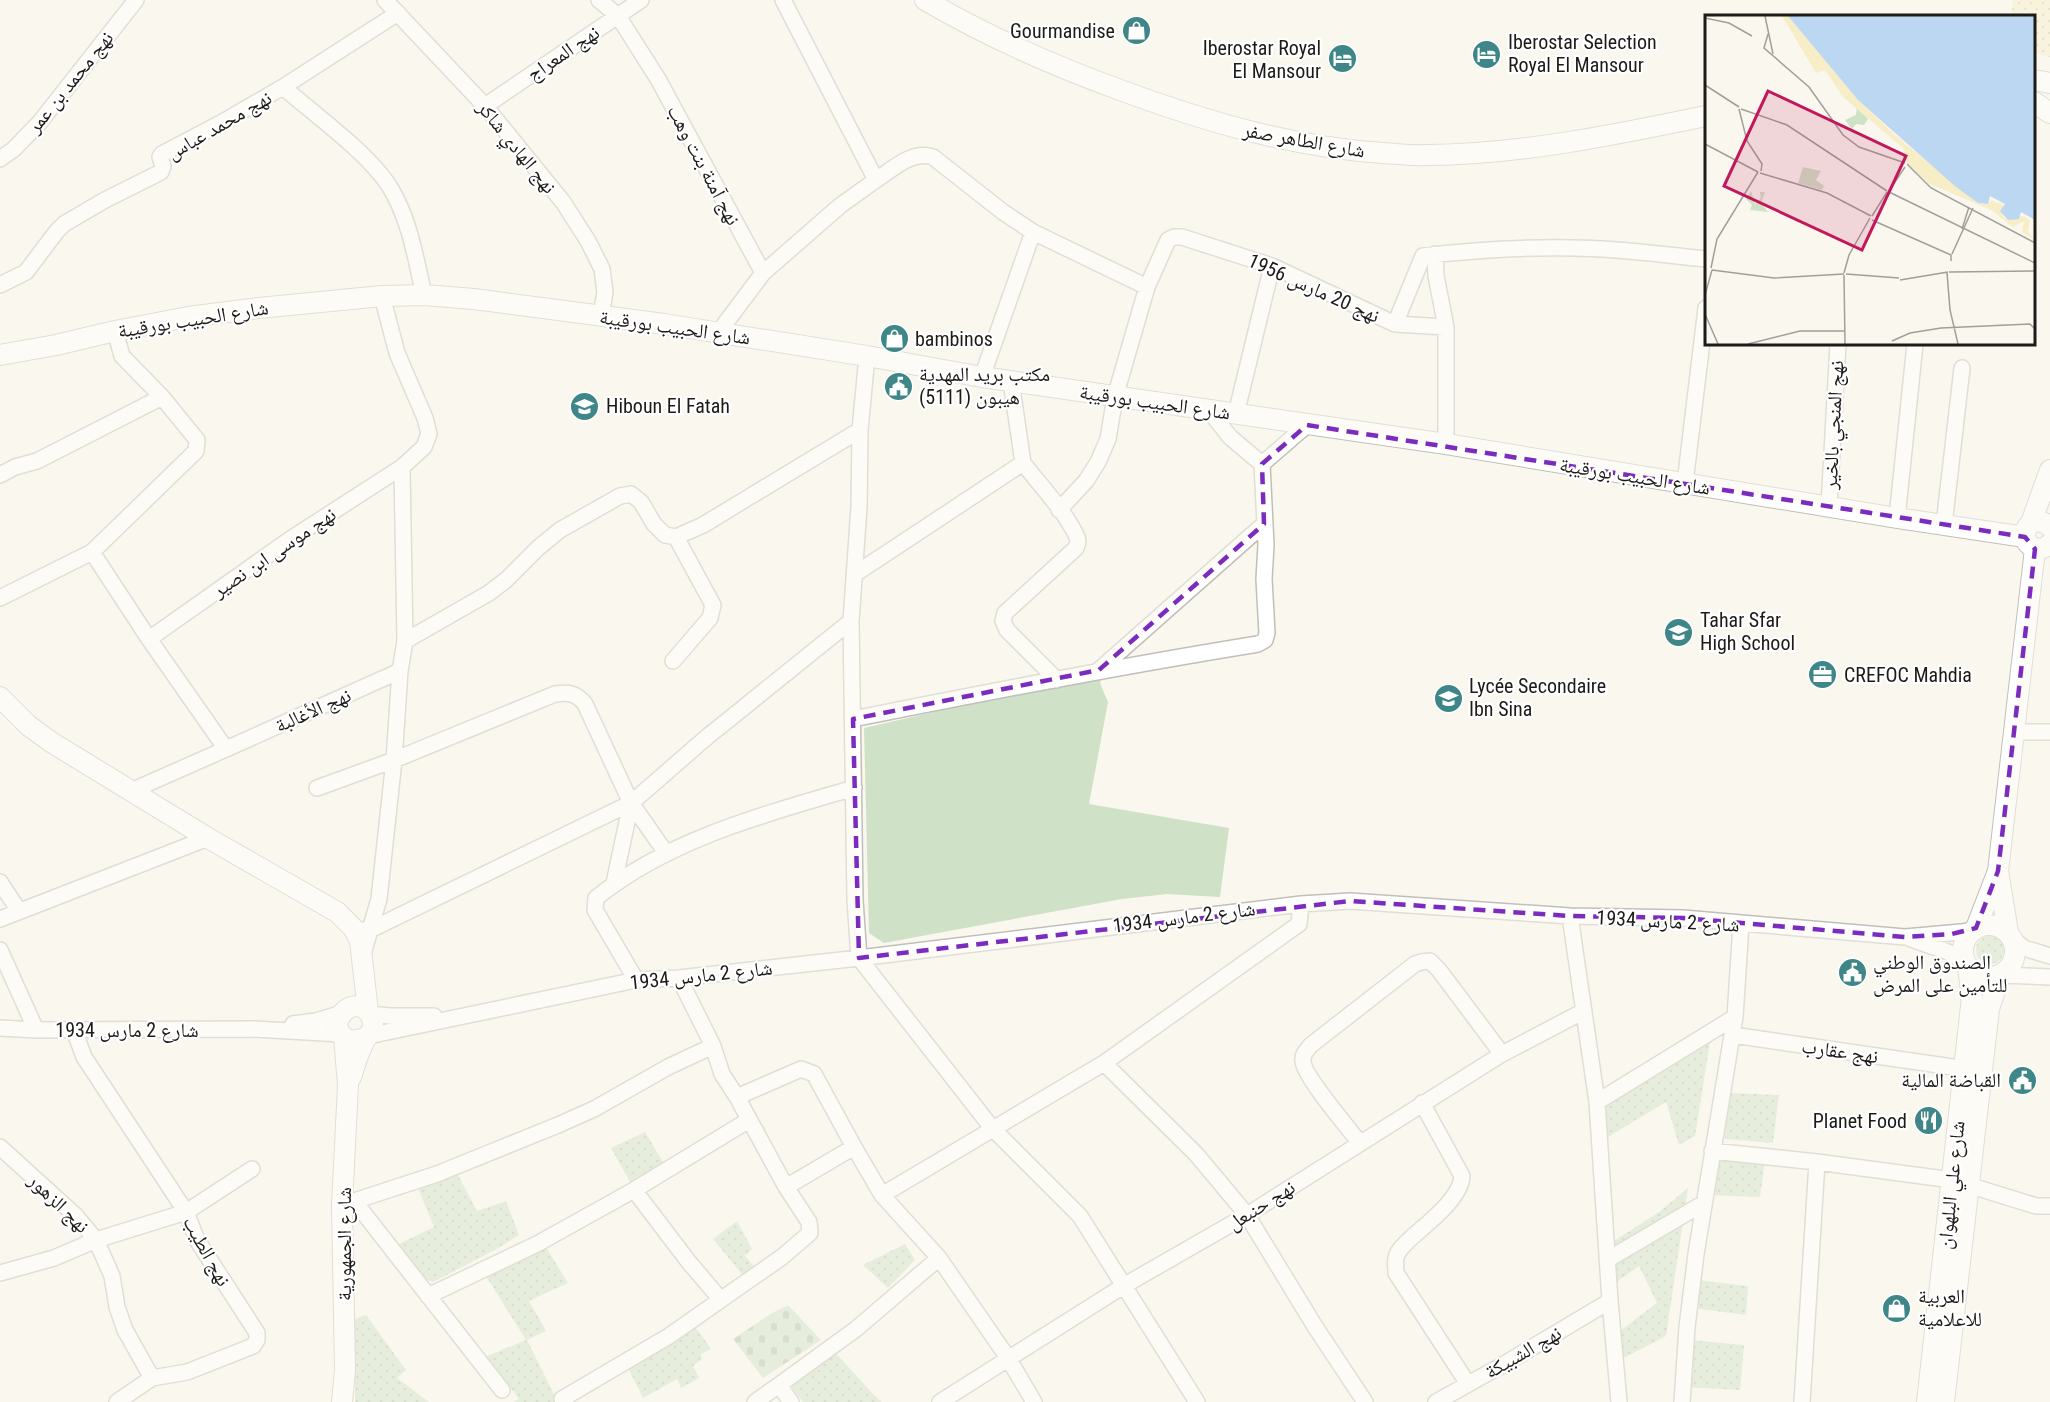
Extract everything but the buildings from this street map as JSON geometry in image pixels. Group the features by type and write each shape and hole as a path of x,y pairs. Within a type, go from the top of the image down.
{"main road":[{"name":"شارع الطاهر صفر","path":"925,0 1030,55 1161,106 1265,135 1353,151 1427,156 1511,150 1578,142 1705,117"},
{"path":"2035,80 2050,83"},
{"path":"2035,103 2050,113"},
{"name":"شارع الحبيب بورقيبة","path":"0,355 46,348 115,331 188,317 259,308 382,296 424,295 474,299 718,333 867,356 982,377 1446,444 1944,525 2041,532"},
{"path":"1998,871 2010,935 2016,947 2016,956 2013,964 2000,975 1983,977 1975,974 1967,965 1963,945 1974,929 1998,871 2013,732 2050,470"},
{"path":"0,697 29,726 51,742 208,838 337,912 362,930 360,941 369,1013 373,1024 348,1085"},
{"path":"1974,929 1993,925 2001,927 2010,935"},
{"path":"348,1085 343,1036 338,1023 363,954"},
{"name":"شارع علي البلهوان","path":"1927,1402 1960,1183 1973,1070 1972,998 1967,965"},
{"name":"شارع علي البلهوان","path":"1973,1070 2000,975"},
{"path":"344,1011 360,1007 369,1013"},
{"path":"343,1036 357,1041 367,1037"},
{"name":"شارع الجمهورية","path":"342,1402 345,1370 348,1085"},
{"name":"شارع علي البلهوان","path":"1944,1402 1960,1183"}],"street":[{"name":"نهج محمد بن عمر","path":"0,159 14,149 40,122 136,0"},
{"name":"نهج الهادي شاكر","path":"386,0 485,106 563,202 588,241 602,269 605,292 601,316"},
{"name":"نهج آمنة بنت وهب","path":"599,0 618,16 658,80 763,273"},
{"name":"نهج المعراج","path":"485,106 641,0"},
{"path":"783,0 876,180"},
{"name":"نهج محمد عباس","path":"0,285 26,272 64,224 161,172 163,166 160,157 162,154 283,87 398,14"},
{"path":"283,87 358,151 391,189 410,238 424,295"},
{"path":"718,333 763,273 841,205 914,156 924,154 933,157 1003,212 1033,232 1147,287"},
{"path":"982,377 1033,232"},
{"name":"نهج 20 مارس 1956","path":"1059,510 1086,481 1098,462 1108,439 1115,397 1147,287 1168,240 1174,237 1182,237 1272,266 1395,324 1446,327"},
{"path":"1429,255 1574,248 1705,259"},
{"path":"1395,324 1429,255"},
{"path":"1429,255 1436,276 1446,327 1446,444"},
{"path":"1236,414 1272,266"},
{"name":"نهج موسى ابن نصير","path":"149,639 289,540 402,467 424,447 429,434 425,418 397,354 382,296"},
{"path":"1686,483 1705,325"},
{"path":"0,598 92,552 198,448 197,440 162,397 122,356 115,331"},
{"name":"نهج المنجي بالخير","path":"1829,507 1838,345"},
{"path":"1897,518 1915,345"},
{"path":"867,356 851,621 855,900 859,957 992,1128 1080,1216 1197,1402"},
{"path":"1944,525 1962,368"},
{"path":"1011,381 1023,463 1059,510 1079,542 1076,548 1015,601 1005,613 1003,621 1007,630 1057,680"},
{"path":"0,475 15,467 37,461 162,397"},
{"path":"853,719 1099,670 1258,644 1265,640 1267,633 1264,579 1266,545 1262,464 1230,437 1207,408"},
{"path":"1262,464 1307,425"},
{"path":"405,641 489,593 560,530 620,496 631,494 641,502 654,524 664,535 676,537 703,525 861,430"},
{"path":"855,574 1023,463"},
{"path":"362,930 379,899 394,760 400,671 405,641 402,467"},
{"path":"1099,670 1264,524"},
{"path":"672,661 710,618 713,605 676,537"},
{"path":"92,552 149,639 226,749"},
{"path":"362,930 631,803 707,737 851,621"},
{"name":"نهج الأغالبة","path":"131,791 400,671"},
{"path":"317,788 394,760 555,694 569,692 579,697 585,704 631,803 666,853"},
{"path":"2013,732 2050,732"},
{"path":"636,980 595,910 596,898 614,883 666,853 777,810 854,788"},
{"path":"614,883 631,803"},
{"path":"0,919 208,838"},
{"path":"0,882 19,911"},
{"name":"شارع 2 مارس 1934","path":"367,1037 636,980 680,978 1300,904 1350,901 1569,916 1683,918 1905,937 1974,929"},
{"path":"882,1195 992,1128 1104,1064 1299,924 1300,904"},
{"path":"1569,916 1597,1102 1619,1402"},
{"path":"1682,1402 1687,1327 1704,1203 1735,1017 1741,924"},
{"path":"2010,935 2024,948 2050,956"},
{"name":"شارع 2 مارس 1934","path":"1905,937 1948,952 1967,965"},
{"path":"0,950 36,1030"},
{"path":"1360,1143 1306,1071 1302,1063 1304,1054 1311,1045 1415,964 1430,961 1439,969 1502,1053"},
{"path":"2000,975 2050,977"},
{"path":"562,1399 669,1336 782,1257 810,1233 809,1222 786,1187 722,1074 713,1046 680,978"},
{"name":"شارع 2 مارس 1934","path":"254,1029 316,1021 344,1011"},
{"name":"نهج حنبعل","path":"940,1402 1008,1358 1064,1326 1125,1285 1247,1215 1502,1053 1584,1011"},
{"name":"شارع 2 مارس 1934","path":"369,1013 390,1016 467,1015"},
{"path":"1597,1102 1735,1017"},
{"name":"شارع 2 مارس 1934","path":"0,1028 36,1030 254,1029 343,1036"},
{"name":"نهج الطيب","path":"75,1030 84,1057 186,1212 197,1240 257,1334 257,1341 253,1346 187,1372 152,1378 117,1402"},
{"name":"نهج عقارب","path":"1732,1035 1973,1070"},
{"path":"502,1390 428,1296 348,1203 437,1174 558,1125 713,1046"},
{"path":"1104,1064 1196,1155 1247,1215 1314,1325 1365,1402"},
{"path":"737,1097 801,1069 814,1074 882,1195 939,1258 1008,1358 1034,1402"},
{"path":"1422,1103 1462,1176 1461,1182 1448,1203 1400,1249 1395,1259 1396,1273 1468,1384"},
{"path":"428,1296 537,1244 634,1190 749,1120"},
{"name":"نهج الزهور","path":"0,1147 76,1216 96,1240 54,1258 0,1273"},
{"path":"786,1187 854,1147"},
{"path":"1712,1151 1817,1162 1960,1183 2036,1206 2050,1206"},
{"path":"1802,1402 1817,1162"},
{"path":"152,1378 125,1330 117,1307 112,1276 96,1240 186,1212 252,1169"},
{"path":"634,1190 721,1300"},
{"path":"1607,1260 1704,1203"},
{"path":"755,1402 856,1329 939,1258"},
{"name":"نهج الشبيكة","path":"1436,1402 1610,1301"},
{"path":"779,1385 791,1402"}],"highlighted area":[{"path":"1307,425 2025,537 2035,549 1998,871 1976,928 1952,934 1905,937 1683,918 1570,916 1350,901 859,958 853,719 1099,670 1264,524 1262,464"}],"green space":[{"path":"1099,674 1108,702 1089,804 1229,828 1220,897 1167,894 1122,899 884,943 869,933 864,728"},
{"path":"1990,936 2000,940 2004,950 2000,960 1990,964 1980,960 1976,950 1980,940"},
{"path":"1711,1036 1695,1136 1679,1145 1666,1102 1608,1137 1604,1099"},
{"path":"1728,1093 1779,1095 1773,1143 1725,1139"},
{"path":"645,1132 663,1162 630,1182 611,1148"},
{"path":"1713,1160 1765,1162 1760,1197 1708,1195"},
{"path":"457,1173 477,1211 506,1201 519,1235 433,1282 423,1278 399,1244 434,1227 418,1188"},
{"path":"1688,1188 1666,1336 1618,1361 1620,1331 1657,1303 1639,1266 1611,1286 1612,1242 1659,1212"},
{"path":"737,1221 752,1249 745,1256 754,1266 745,1278 713,1239"},
{"path":"544,1244 568,1283 529,1301 546,1331 527,1340 558,1402 513,1402 519,1399 487,1356 526,1340 484,1273"},
{"path":"905,1244 915,1260 888,1288 863,1265"},
{"path":"1697,1280 1748,1286 1746,1315 1693,1308"},
{"path":"788,1305 821,1340 763,1378 733,1339"},
{"path":"366,1315 406,1370 397,1378 429,1402 355,1402 350,1321"},
{"path":"692,1322 711,1349 701,1354 702,1359 693,1366 699,1378 681,1388 677,1379 643,1398 626,1364"},
{"path":"1691,1340 1744,1345 1740,1390 1684,1387"},
{"path":"833,1350 882,1402 803,1402 788,1382"}],"sand":[{"path":"2013,0 2050,0 2050,57 2035,53 2035,15 2011,15"}],"place":[{"name":"Gourmandise","path":"1136,31"},
{"name":"Iberostar Selection Royal El Mansour","path":"1487,54"},
{"name":"Iberostar Royal El Mansour","path":"1342,59"},
{"name":"bambinos","path":"894,339"},
{"name":"مكتب بريد المهدية هيبون (5111)","path":"898,386"},
{"name":"Hiboun El Fatah","path":"585,406"},
{"name":"Tahar Sfar High School","path":"1679,632"},
{"name":"CREFOC Mahdia","path":"1823,675"},
{"name":"Lycée Secondaire Ibn Sina","path":"1448,698"},
{"name":"الصندوق الوطني للتأمين على المرض","path":"1852,973"},
{"name":"القباضة المالية","path":"2022,1080"},
{"name":"Planet Food","path":"1928,1121"},
{"name":"العربية للاعلامية","path":"1897,1308"}]}
